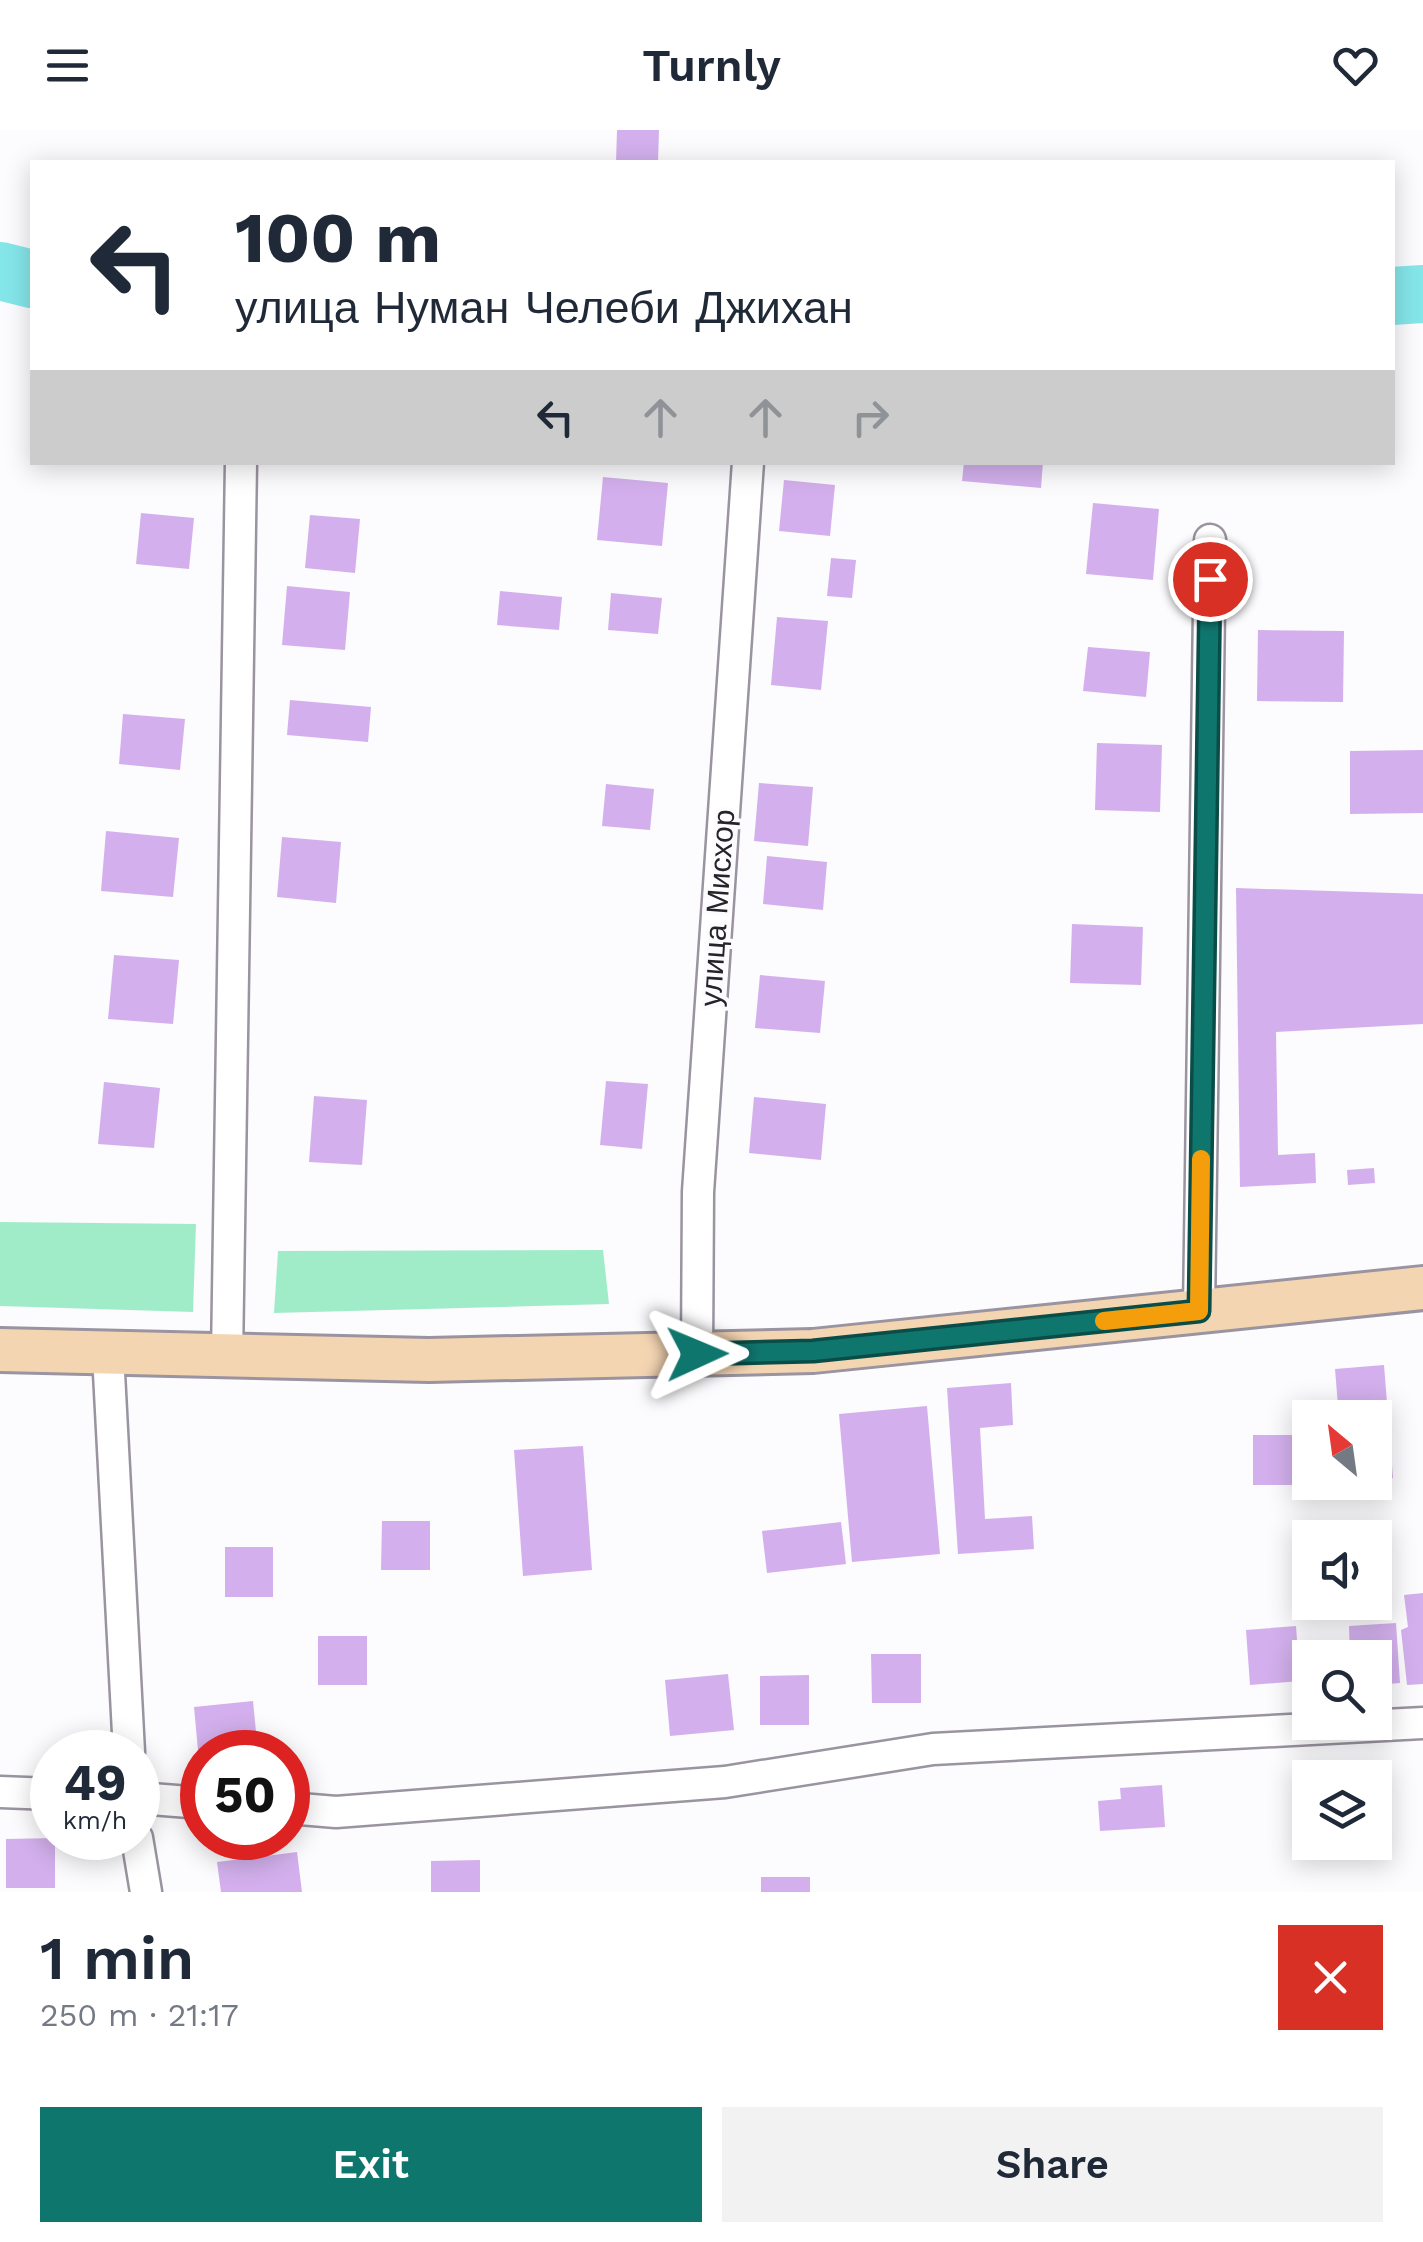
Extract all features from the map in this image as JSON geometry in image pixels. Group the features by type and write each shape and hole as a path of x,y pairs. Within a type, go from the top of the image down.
{"main road":[{"path":"0,1350 428,1360 813,1351 1423,1288"}],"street":[{"path":"227,1357 241,465"},
{"name":"улица Мисхор","path":"697,1354 698,1192 748,465"},
{"path":"1199,1311 1210,540"},
{"path":"108,1354 128,1730"},
{"path":"310,1810 336,1812 725,1782 933,1749 1423,1723"},
{"path":"0,1792 30,1793"},
{"path":"141,1860 146,1892"}],"green space":[{"path":"0,1222 196,1224 193,1312 0,1306"},
{"path":"603,1250 609,1304 274,1313 278,1251"}],"building":[{"path":"617,130 659,130 658,160 616,160"},
{"path":"964,465 1043,465 1041,488 962,481"},
{"path":"603,477 668,483 662,546 597,540"},
{"path":"784,480 835,485 830,536 779,531"},
{"path":"1093,503 1159,509 1153,580 1086,574"},
{"path":"141,513 194,518 189,569 136,564"},
{"path":"310,515 360,519 355,573 305,568"},
{"path":"831,558 856,560 852,598 827,596"},
{"path":"287,586 350,592 345,650 282,645"},
{"path":"500,591 562,597 559,630 497,625"},
{"path":"611,593 662,598 658,634 608,630"},
{"path":"777,617 828,621 821,690 771,685"},
{"path":"1258,630 1344,631 1343,702 1257,701"},
{"path":"1088,647 1150,652 1146,697 1083,691"},
{"path":"290,700 371,707 368,742 287,735"},
{"path":"123,714 185,719 180,770 119,764"},
{"path":"1097,743 1162,745 1160,812 1095,810"},
{"path":"1423,750 1423,813 1350,814 1350,751"},
{"path":"759,783 813,787 808,846 754,841"},
{"path":"606,784 654,789 650,830 602,826"},
{"path":"106,831 179,838 173,897 101,891"},
{"path":"282,837 341,842 336,903 277,897"},
{"path":"767,856 827,862 823,910 763,904"},
{"path":"1236,888 1423,894 1423,1024 1276,1032 1278,1155 1315,1153 1316,1183 1240,1187"},
{"path":"1072,924 1143,927 1141,985 1070,983"},
{"path":"114,955 179,960 173,1024 108,1019"},
{"path":"760,975 825,981 820,1033 755,1028"},
{"path":"606,1081 648,1084 642,1149 600,1145"},
{"path":"104,1082 160,1088 154,1148 98,1144"},
{"path":"314,1096 367,1100 362,1165 309,1162"},
{"path":"754,1097 826,1104 821,1160 749,1153"},
{"path":"1374,1168 1375,1183 1348,1185 1347,1170"},
{"path":"1384,1365 1387,1400 1338,1400 1335,1369"},
{"path":"1011,1383 1013,1425 980,1428 985,1519 1032,1516 1034,1549 958,1554 947,1388"},
{"path":"927,1406 940,1554 852,1562 839,1414"},
{"path":"1253,1435 1292,1435 1292,1485 1253,1485"},
{"path":"583,1446 592,1570 523,1576 514,1450"},
{"path":"382,1521 430,1521 430,1570 381,1570"},
{"path":"841,1522 846,1564 767,1573 762,1531"},
{"path":"225,1547 273,1547 273,1597 225,1597"},
{"path":"1423,1593 1423,1684 1407,1685 1401,1630 1408,1627 1404,1595"},
{"path":"1396,1623 1400,1683 1392,1684 1392,1640 1349,1640 1349,1626"},
{"path":"1296,1626 1292,1682 1250,1685 1246,1630"},
{"path":"318,1636 367,1636 367,1685 318,1685"},
{"path":"871,1654 921,1654 921,1703 872,1703"},
{"path":"728,1674 734,1730 670,1736 665,1680"},
{"path":"809,1675 809,1725 760,1725 760,1676"},
{"path":"253,1701 256,1730 196,1730 194,1707"},
{"path":"1162,1785 1165,1827 1100,1831 1098,1801 1121,1799 1120,1788"},
{"path":"6,1839 30,1839 30,1860 55,1860 55,1888 6,1888"},
{"path":"298,1860 302,1892 221,1892 217,1862"},
{"path":"480,1860 480,1892 431,1892 431,1861"},
{"path":"761,1877 810,1877 810,1892 761,1892"}],"waterway":[{"path":"0,271 30,278"},
{"path":"1395,296 1423,294"}],"slow traffic":[{"path":"1104,1321 1199,1311 1201,1159"}],"route":[{"path":"697,1354 813,1351 1199,1311 1210,579"}]}
